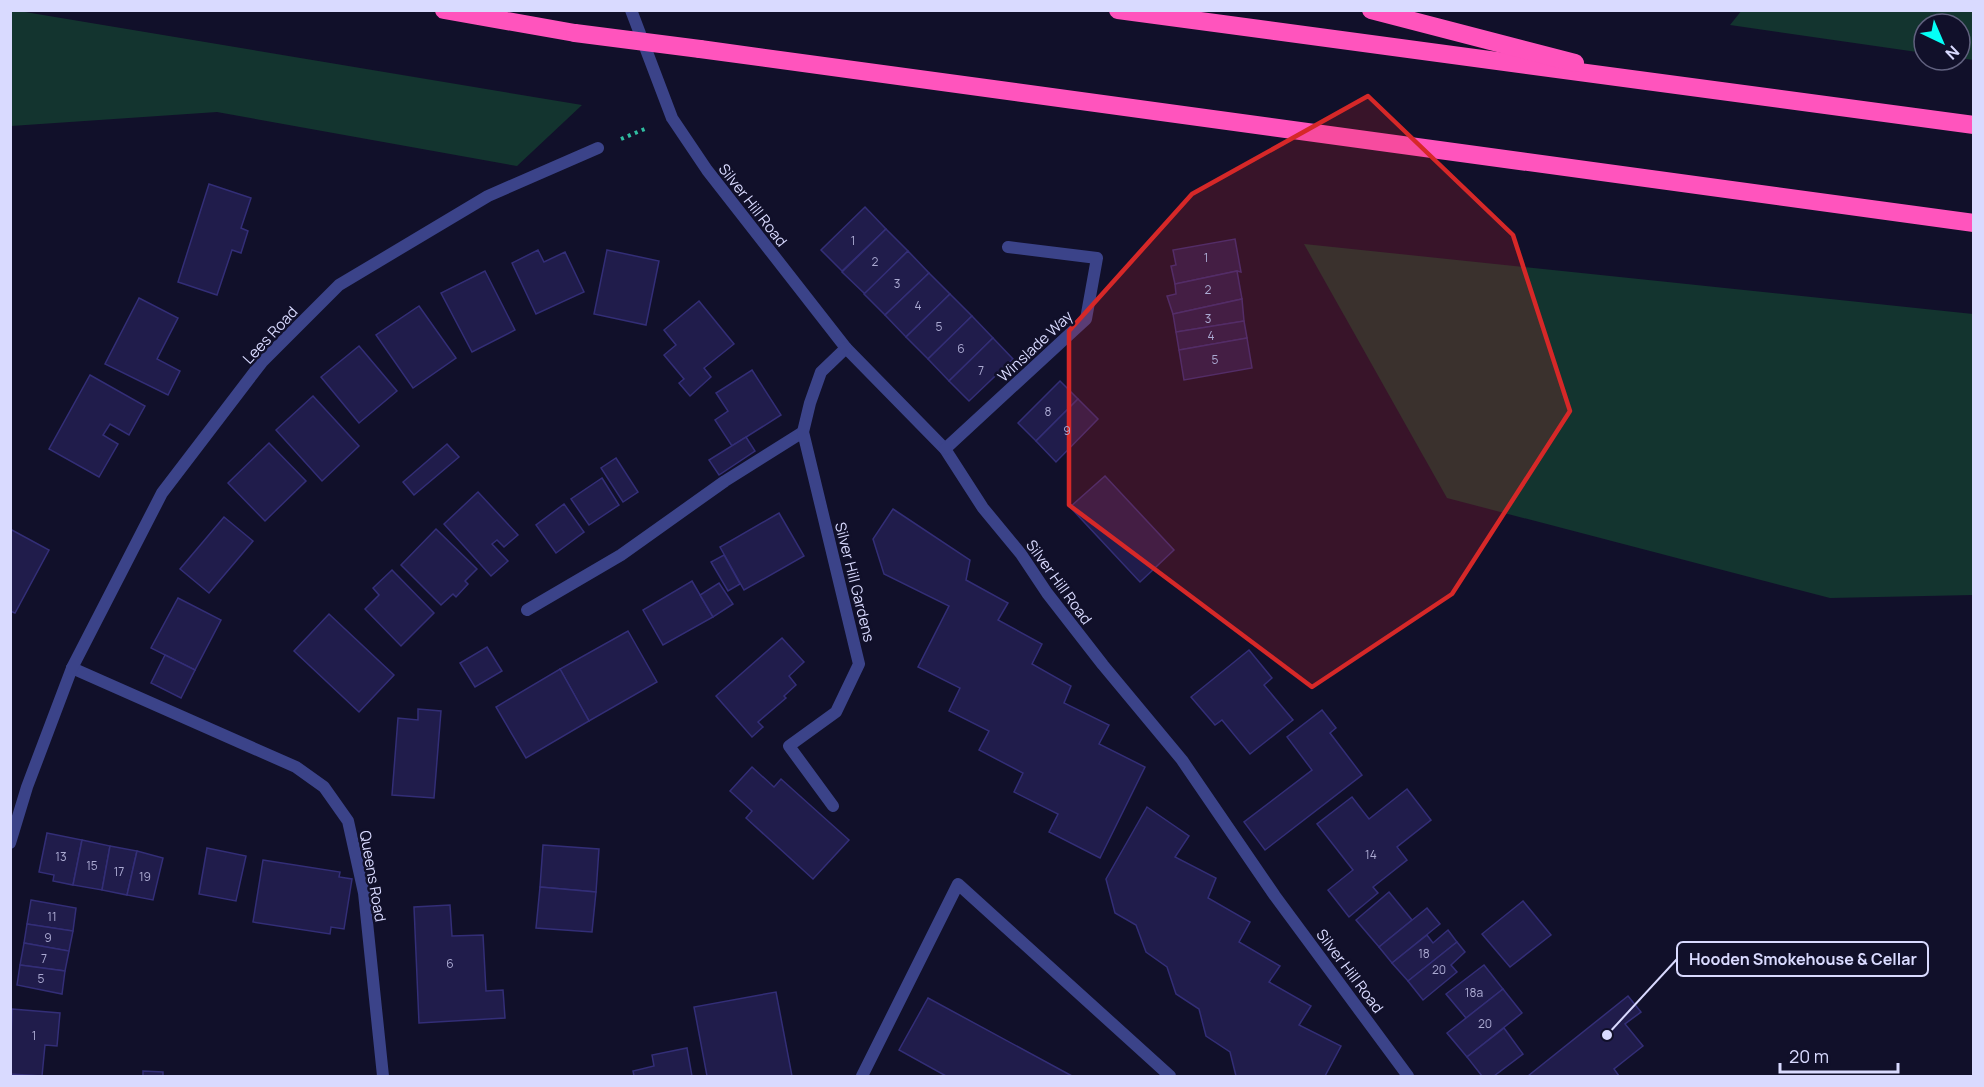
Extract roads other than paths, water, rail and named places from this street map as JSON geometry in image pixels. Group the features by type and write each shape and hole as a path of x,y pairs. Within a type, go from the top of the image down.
{"highway":[{"path":"444,10 575,33 1974,223"},
{"path":"1118,10 1974,125"},
{"path":"1371,10 1652,83"}],"street":[{"name":"Silver Hill Road","path":"631,10 672,117 707,170 846,348 945,449 983,508 1021,554 1047,593 1182,760 1275,896 1408,1077"},
{"name":"Lees Road","path":"10,843 27,787 72,668 162,493 262,362 339,285 488,196 598,148"},
{"name":"Winslade Way","path":"945,449 1086,319 1097,258 1008,247"},
{"name":"Silver Hill Gardens","path":"833,806 789,746 836,712 860,664 803,432 821,372 846,348"},
{"path":"527,610 621,555 725,481 803,432"},
{"name":"Queens Road","path":"72,668 296,767 324,787 348,821 364,893 383,1077"},
{"path":"862,1077 958,884 1170,1077"}],"place":[{"name":"Hooden Smokehouse & Cellar","path":"1607,1035"}]}
